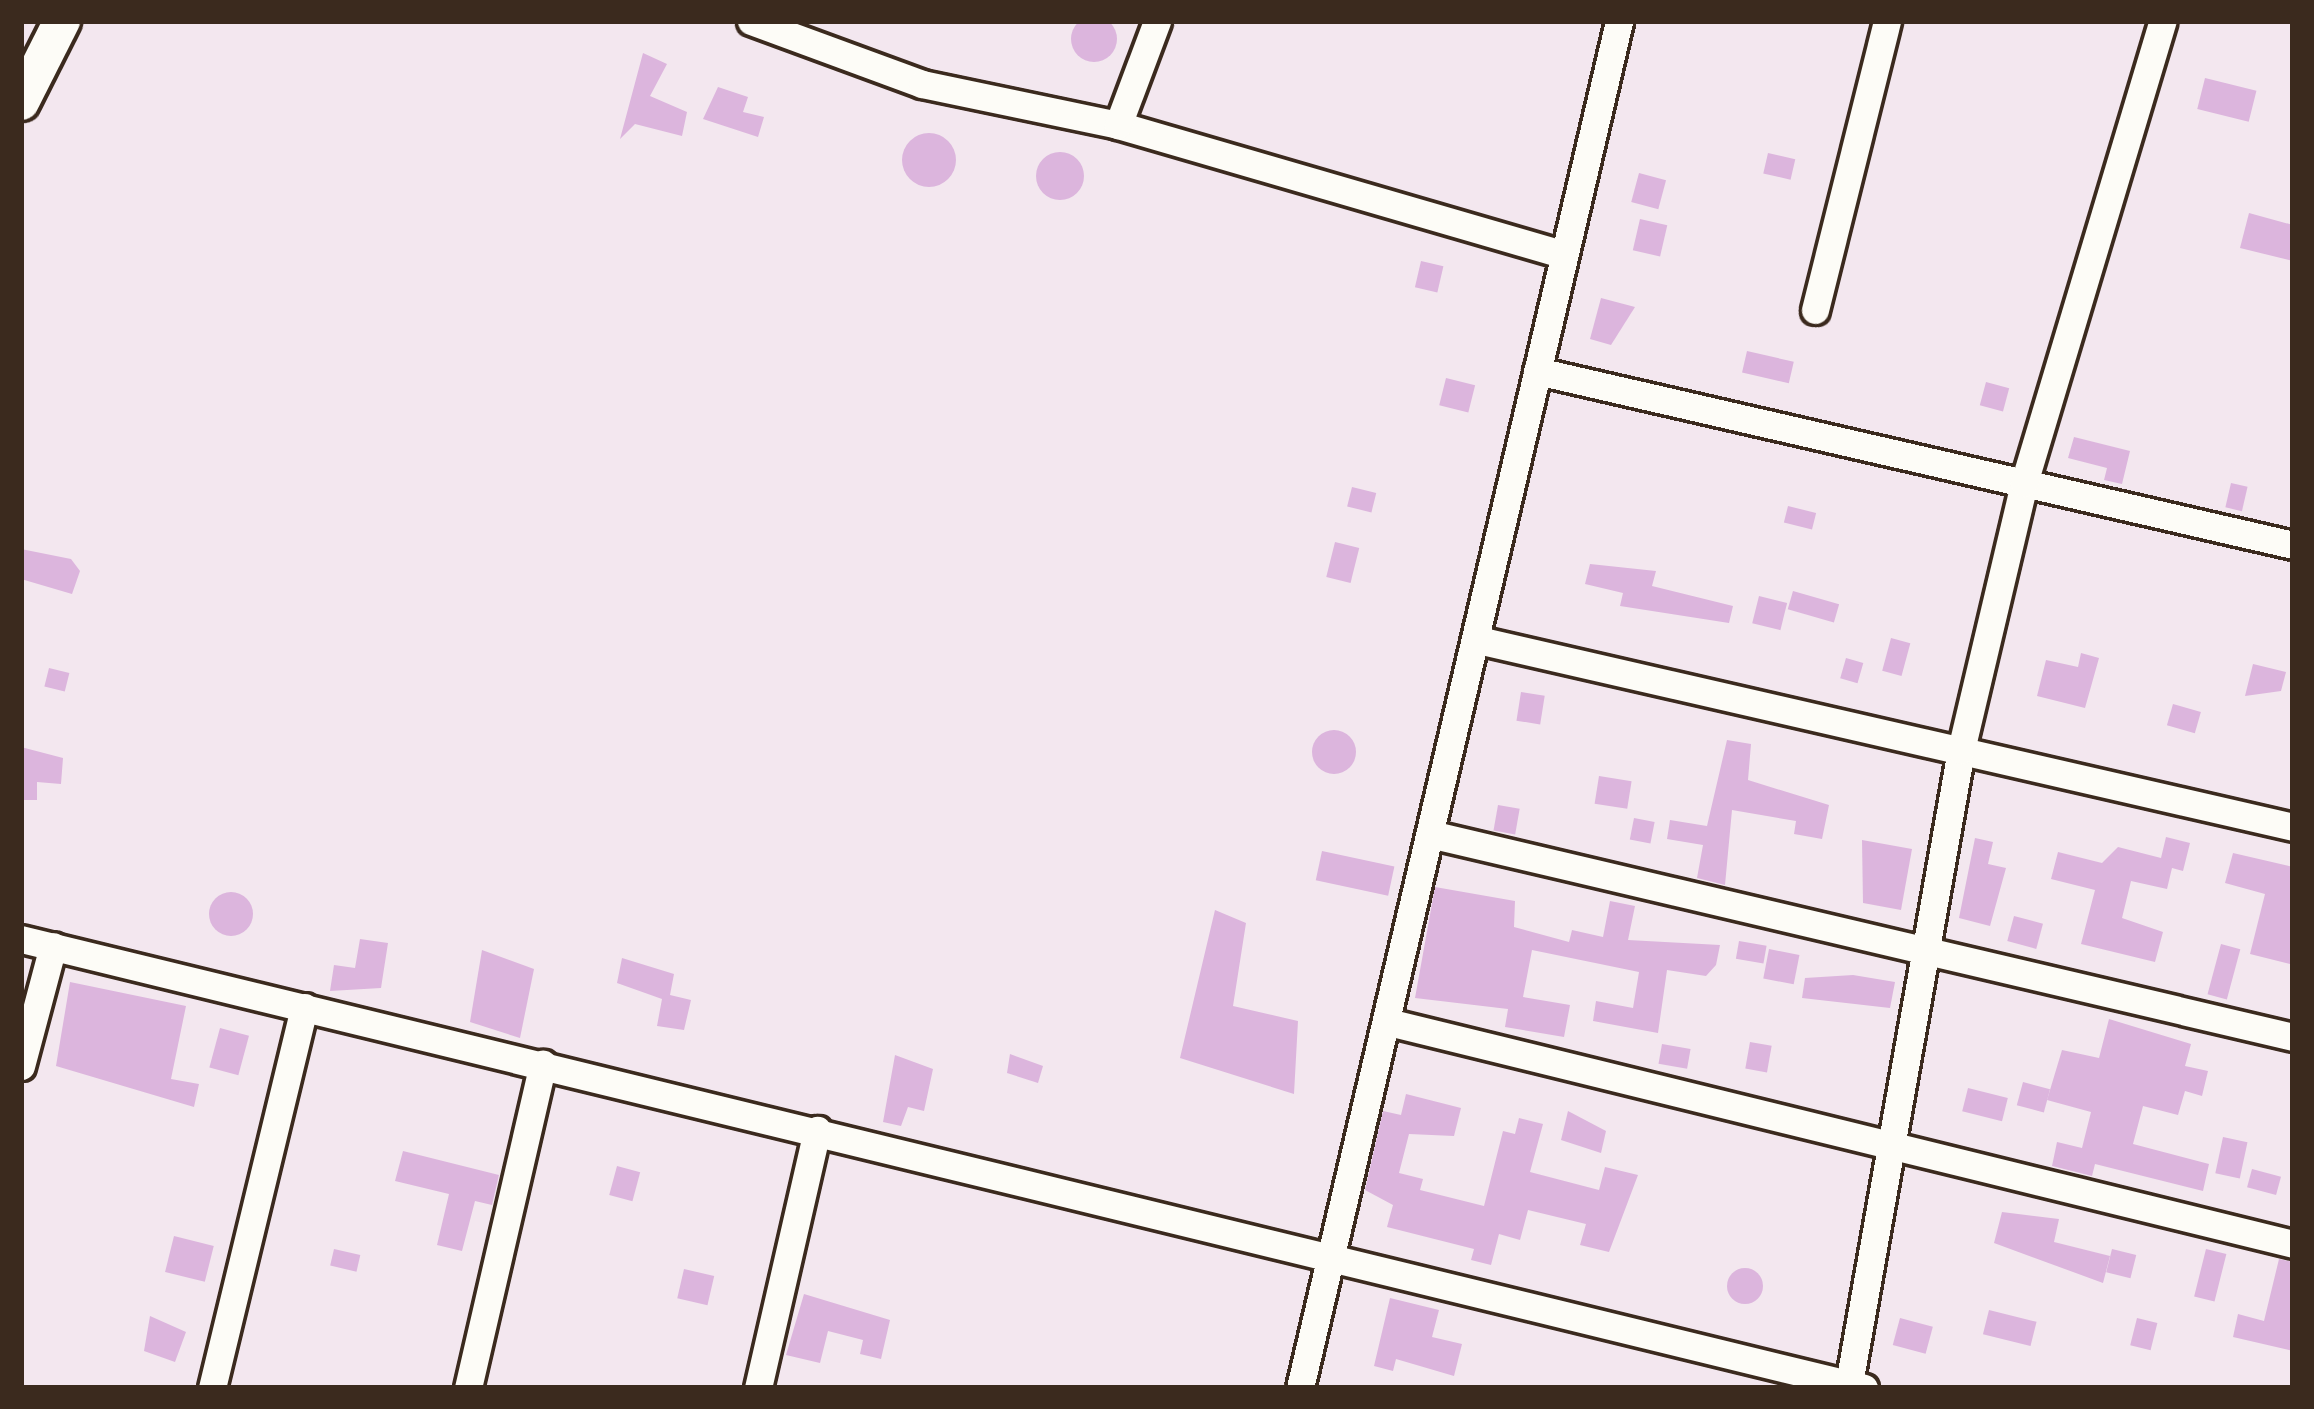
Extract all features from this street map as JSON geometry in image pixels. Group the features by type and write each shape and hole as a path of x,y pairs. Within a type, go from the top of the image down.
{"street":[{"path":"21,103 62,21"},
{"path":"751,21 922,83 1118,125 1564,254"},
{"path":"1118,125 1157,21"},
{"path":"1300,1388 1434,835 1619,21"},
{"path":"1815,310 1888,21"},
{"path":"21,939 1857,1386 1890,1145 1961,750 2024,484 2163,21"},
{"path":"1538,371 2293,545"},
{"path":"1478,640 2293,827"},
{"path":"1434,835 2293,1037"},
{"path":"21,1066 53,946"},
{"path":"212,1388 304,1007"},
{"path":"1388,1022 2293,1244"},
{"path":"468,1388 543,1064"},
{"path":"758,1388 817,1130"}],"building":[{"path":"1094,16 1110,23 1117,39 1110,55 1094,62 1078,55 1071,39 1078,23"},
{"path":"643,53 667,64 650,96 687,112 682,136 635,124 620,139"},
{"path":"2205,78 2256,91 2249,122 2197,109"},
{"path":"718,87 748,97 743,112 764,117 758,137 703,119"},
{"path":"929,133 948,141 956,160 948,179 929,187 910,179 902,160 910,141"},
{"path":"1060,152 1077,159 1084,176 1077,193 1060,200 1043,193 1036,176 1043,159"},
{"path":"1768,153 1795,159 1791,180 1763,173"},
{"path":"1639,173 1666,180 1658,209 1631,202"},
{"path":"2249,213 2293,225 2293,261 2240,248"},
{"path":"1640,219 1667,225 1660,256 1633,250"},
{"path":"1421,261 1443,266 1437,292 1415,287"},
{"path":"1601,298 1635,307 1611,345 1590,339"},
{"path":"1747,351 1794,362 1789,383 1742,372"},
{"path":"1446,378 1475,385 1468,412 1439,405"},
{"path":"1986,382 2009,388 2003,411 1980,405"},
{"path":"2074,437 2130,451 2122,484 2104,480 2107,468 2068,458"},
{"path":"2231,483 2248,487 2242,511 2225,507"},
{"path":"1352,487 1376,493 1371,512 1347,506"},
{"path":"1788,506 1816,513 1812,530 1784,522"},
{"path":"1335,542 1359,548 1351,583 1326,577"},
{"path":"21,549 71,559 80,571 72,594 21,579"},
{"path":"1590,564 1656,571 1652,586 1733,606 1729,623 1620,606 1623,593 1585,584"},
{"path":"1793,591 1839,604 1834,622 1788,609"},
{"path":"1759,596 1787,603 1780,630 1752,623"},
{"path":"1891,638 1910,643 1902,676 1882,671"},
{"path":"2081,653 2099,658 2085,708 2037,696 2046,660 2078,667"},
{"path":"1846,658 1863,663 1858,683 1840,678"},
{"path":"2253,664 2286,672 2281,691 2245,696"},
{"path":"49,668 69,673 65,692 44,686"},
{"path":"1521,692 1545,696 1540,724 1516,721"},
{"path":"2173,704 2201,712 2195,733 2167,725"},
{"path":"1334,730 1349,737 1356,752 1349,767 1334,774 1319,767 1312,752 1319,737"},
{"path":"1727,740 1751,744 1748,780 1829,805 1822,839 1794,834 1796,821 1732,810 1725,885 1697,878 1703,845 1667,839 1670,820 1707,826"},
{"path":"21,747 63,758 61,784 37,782 37,800 21,800"},
{"path":"1599,776 1632,781 1627,809 1595,804"},
{"path":"1498,805 1520,809 1515,834 1493,831"},
{"path":"1634,818 1655,822 1650,844 1630,840"},
{"path":"2166,837 2190,843 2183,871 2172,868 2167,889 2131,881 2122,918 2163,932 2155,962 2081,944 2095,890 2051,879 2058,852 2102,863 2118,847 2161,858"},
{"path":"1975,838 1993,842 1988,864 2006,868 1990,926 1959,918"},
{"path":"1862,840 1912,849 1901,910 1863,903"},
{"path":"1322,851 1394,866 1388,896 1316,880"},
{"path":"2233,853 2293,867 2290,964 2250,954 2265,894 2225,883"},
{"path":"1435,887 1515,901 1514,927 1569,942 1572,930 1603,937 1610,901 1635,906 1628,940 1720,945 1716,965 1706,976 1667,970 1658,1033 1593,1021 1596,1001 1633,1008 1639,972 1532,950 1523,997 1570,1005 1564,1037 1505,1027 1508,1009 1415,998"},
{"path":"231,892 246,899 253,914 246,929 231,936 216,929 209,914 216,899"},
{"path":"1215,910 1246,923 1233,1006 1298,1021 1294,1094 1180,1058"},
{"path":"2014,916 2043,924 2036,949 2007,941"},
{"path":"360,939 388,943 381,988 330,991 334,965 355,968"},
{"path":"1739,941 1767,946 1763,964 1736,959"},
{"path":"2221,944 2240,949 2227,999 2208,994"},
{"path":"1769,949 1799,955 1794,984 1763,978"},
{"path":"482,950 534,969 520,1038 470,1022"},
{"path":"622,958 674,974 670,995 691,1000 684,1030 657,1026 662,999 617,983"},
{"path":"1853,975 1895,982 1890,1008 1802,998 1805,978"},
{"path":"70,982 186,1006 171,1079 199,1084 194,1107 56,1066"},
{"path":"2109,1019 2191,1044 2185,1066 2208,1071 2202,1096 2185,1091 2178,1115 2143,1106 2133,1144 2209,1164 2203,1191 2095,1164 2092,1176 2052,1166 2057,1142 2082,1148 2091,1112 2047,1100 2062,1050 2099,1058"},
{"path":"220,1028 249,1036 238,1075 209,1068"},
{"path":"1750,1042 1772,1046 1767,1072 1745,1069"},
{"path":"1662,1044 1691,1049 1687,1069 1659,1064"},
{"path":"1010,1054 1043,1066 1038,1083 1007,1073"},
{"path":"895,1055 933,1069 924,1111 908,1107 901,1126 883,1122"},
{"path":"2023,1082 2050,1089 2044,1112 2017,1105"},
{"path":"1968,1088 2008,1098 2002,1121 1962,1111"},
{"path":"1406,1094 1461,1108 1454,1136 1409,1134 1399,1173 1423,1179 1420,1190 1484,1206 1503,1131 1515,1134 1519,1118 1543,1124 1530,1172 1599,1190 1605,1167 1638,1175 1609,1252 1580,1245 1586,1224 1528,1210 1520,1240 1499,1234 1491,1265 1471,1260 1474,1249 1387,1227 1393,1205 1365,1190 1383,1111 1401,1115"},
{"path":"1568,1111 1606,1131 1601,1153 1561,1140"},
{"path":"2223,1137 2247,1142 2240,1178 2215,1173"},
{"path":"403,1151 499,1175 492,1205 475,1201 462,1251 437,1245 449,1194 395,1181"},
{"path":"617,1166 640,1172 632,1201 609,1195"},
{"path":"2252,1169 2281,1177 2276,1195 2247,1187"},
{"path":"2002,1212 2059,1219 2054,1242 2110,1256 2103,1283 1994,1243"},
{"path":"174,1236 214,1246 205,1282 165,1272"},
{"path":"334,1249 360,1255 356,1272 330,1266"},
{"path":"2112,1249 2136,1255 2130,1278 2106,1272"},
{"path":"2206,1249 2226,1254 2215,1302 2194,1297"},
{"path":"2279,1259 2293,1262 2293,1351 2233,1337 2238,1314 2264,1321"},
{"path":"1745,1268 1758,1273 1763,1286 1758,1299 1745,1304 1732,1299 1727,1286 1732,1273"},
{"path":"684,1269 714,1276 707,1305 677,1298"},
{"path":"804,1294 890,1320 881,1359 860,1354 863,1340 828,1331 820,1363 786,1355"},
{"path":"1390,1298 1439,1310 1432,1337 1462,1344 1454,1376 1396,1359 1393,1371 1374,1366"},
{"path":"1989,1310 2037,1322 2030,1346 1983,1334"},
{"path":"150,1316 186,1332 175,1362 144,1351"},
{"path":"1900,1318 1933,1327 1926,1354 1893,1345"},
{"path":"2137,1318 2157,1323 2151,1350 2130,1345"}]}
